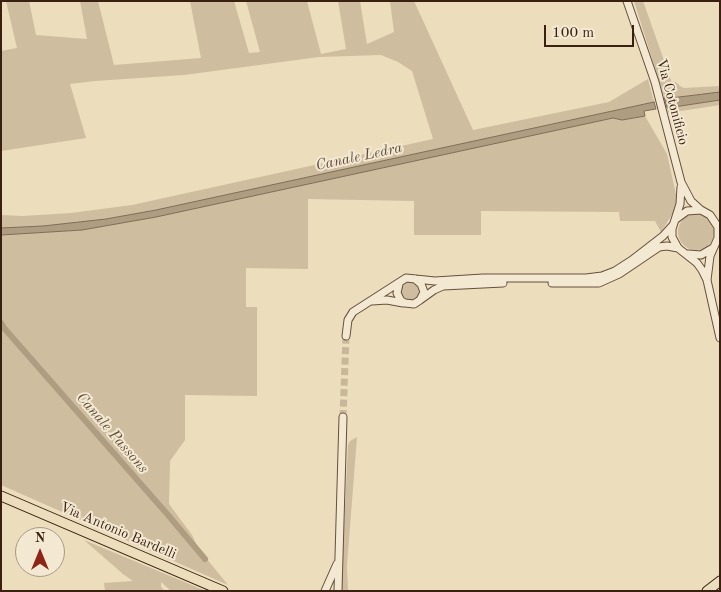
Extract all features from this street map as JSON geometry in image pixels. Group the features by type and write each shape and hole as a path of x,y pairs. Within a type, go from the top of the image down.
{"main road":[{"name":"Via Antonio Bardelli","path":"1,496 223,591"},
{"path":"707,591 720,582"}],"street":[{"name":"Via Cotonificio","path":"627,1 662,109 681,182 691,201 700,210 716,220 718,232 708,264 707,280 720,338"},
{"name":"Via Cotonificio","path":"681,182 681,199 672,237 681,250 697,263 707,280"},
{"path":"346,336 347,324 350,316 356,309 406,278 435,281 483,278 586,278 602,276 615,271 632,260 663,236 687,211 700,210"},
{"path":"367,303 387,300 414,304 439,288 456,284 599,283 619,274 659,247 667,246 697,256 706,253 716,243"},
{"path":"415,279 419,281 424,292 420,300"},
{"path":"399,284 397,293 404,303"},
{"path":"338,591 341,539 343,417"},
{"path":"325,591 339,559"}],"shaded area":[{"path":"6,1 29,1 36,35 87,39 80,1 98,1 114,65 201,58 190,1 234,1 249,53 260,52 246,1 307,1 321,54 346,49 338,1 360,1 367,44 394,32 390,1 414,1 473,130 609,102 648,79 654,102 156,210 106,219 43,226 1,228 1,215 22,216 71,213 132,205 433,139 412,71 398,62 381,55 319,57 184,75 70,84 86,138 1,151 1,51 17,48"},
{"path":"634,1 643,1 672,83 676,82 684,88 720,86 720,92 671,98 664,97"},
{"path":"720,92 720,100 667,108 664,97 671,98"},
{"path":"720,100 720,105 668,113 667,108"},
{"path":"654,102 656,109 644,111 645,116 622,120 613,118 156,217 82,230 1,235 1,228 43,226 106,219 156,210"},
{"path":"645,116 667,154 677,199 673,213 661,232 655,221 620,221 619,212 481,211 481,235 414,235 414,201 308,199 308,269 246,268 246,307 257,307 257,396 185,395 185,440 170,461 169,504 192,535 198,548 228,585 1,485 1,235 82,230 156,217 613,118 622,120"},
{"path":"696,214 703,215 709,219 713,225 713,239 709,245 703,249 696,250 689,249 683,245 679,239 678,232 679,225 683,219 689,215"},
{"path":"410,281 417,284 420,291 417,298 410,301 403,298 400,291 403,284"},
{"path":"357,437 347,565 348,591 341,591 348,445 350,441"},
{"path":"84,540 206,591 171,591 161,582 161,587 165,591 105,591 104,583 133,581"}],"waterway":[{"name":"Canale Passons","path":"1,323 205,559"}],"tunnel":[{"path":"343,417 346,336"}],"water label":[{"name":"Canale Ledra","path":"359,157"}]}
